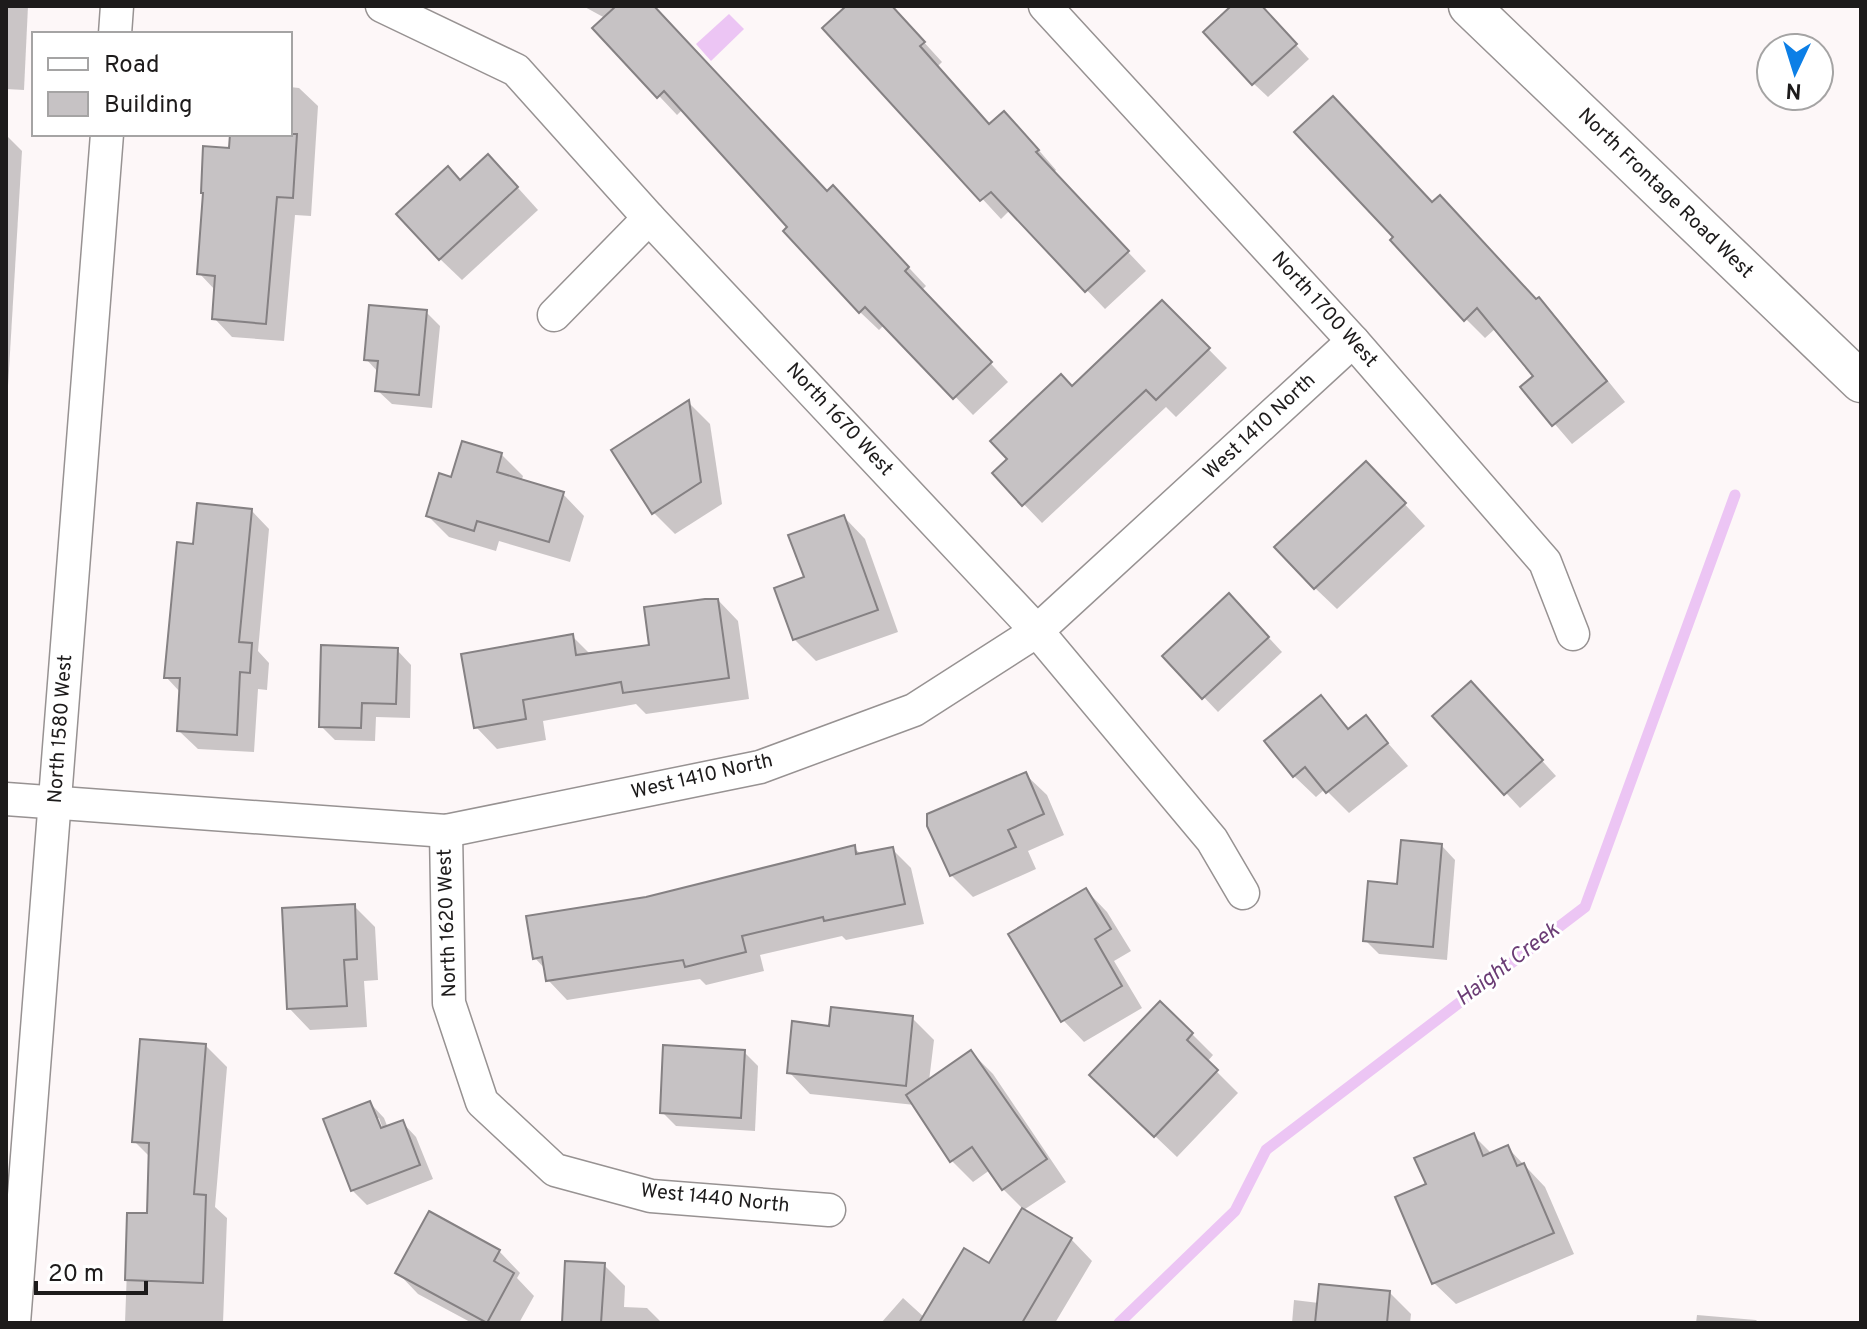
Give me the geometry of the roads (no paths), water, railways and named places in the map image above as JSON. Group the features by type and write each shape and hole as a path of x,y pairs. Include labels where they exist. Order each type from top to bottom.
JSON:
{"street":[{"path":"115,32 117,6"},
{"name":"North 1670 West","path":"383,6 516,70 649,218 1037,631 1212,840 1243,893"},
{"name":"North 1700 West","path":"1045,6 1353,341 1545,562 1573,634"},
{"name":"North Frontage Road West","path":"1469,6 1861,382"},
{"name":"North 1580 West","path":"14,1323 107,136"},
{"path":"554,315 649,218"},
{"name":"West 1410 North","path":"6,799 446,831 760,767 914,710 1037,631 1353,341"},
{"name":"North 1620 West","path":"446,831 449,1003 482,1102 555,1170"},
{"name":"West 1440 North","path":"555,1170 651,1196 829,1210"}],"waterway":[{"name":"Haight Creek","path":"1119,1323 1235,1211 1266,1150 1585,907 1735,495"}]}
